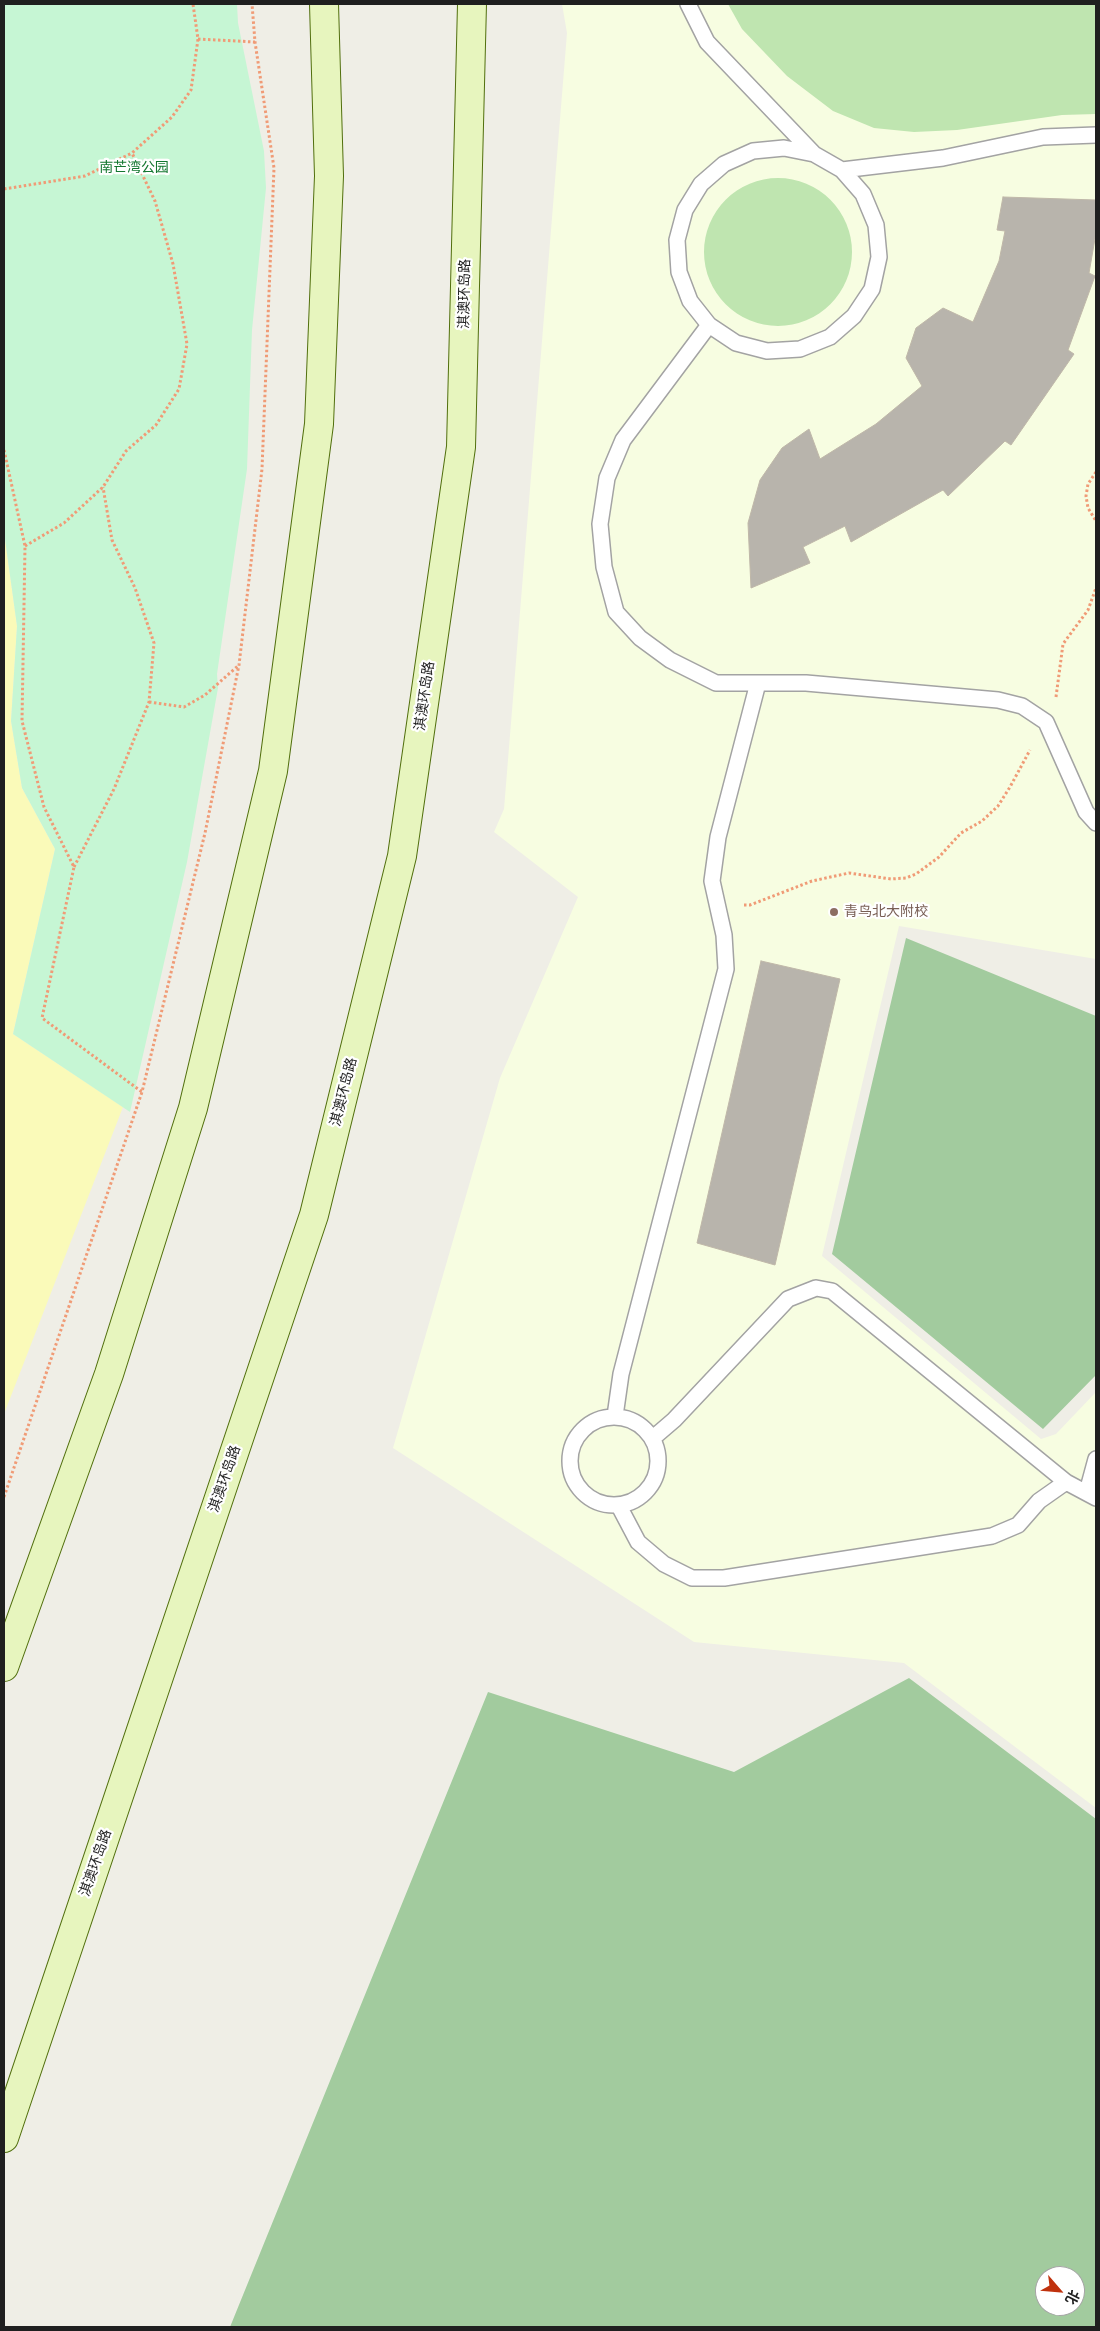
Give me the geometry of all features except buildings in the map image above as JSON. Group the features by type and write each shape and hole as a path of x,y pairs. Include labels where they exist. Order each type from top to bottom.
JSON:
{"main road":[{"path":"4,1668 109,1374 193,1108 274,771 320,424 329,176 324,4"},
{"name":"淇澳环岛路","path":"4,2138 314,1215 402,856 461,447 472,4"}],"lane":[{"path":"688,4 707,42 814,154 842,170 864,194 876,225 880,257 872,289 854,316 830,337 800,349 767,351 736,343 709,325 690,301 679,272 677,240 685,210 701,184 724,164 753,151 784,148 814,154"},
{"path":"842,170 944,158 1043,137 1096,135"},
{"path":"709,325 623,440 607,478 600,524 604,568 616,612 640,638 670,660 716,683 806,683 998,700 1022,706 1046,722 1086,812 1096,823"},
{"path":"615,1416 621,1374 726,970 719,906 712,881 718,838 758,683"},
{"path":"653,1438 674,1420 788,1299 816,1288 832,1291 1066,1482 1092,1495 1096,1459"},
{"path":"615,1416 630,1420 643,1427 653,1438 658,1453 658,1467 654,1482 634,1502 620,1506 605,1505 591,1500 580,1491 569,1465 571,1450 577,1436 587,1426 601,1419 615,1416"},
{"path":"620,1506 638,1542 664,1564 692,1578 724,1578 992,1536 1018,1525 1039,1502 1066,1482"}],"path":[{"path":"4,188 85,176 132,153 172,117 191,90 198,40 193,4"},
{"path":"4,1497 142,1092 204,833 239,665 262,469 274,168 255,42 252,4"},
{"path":"198,40 255,42"},
{"path":"25,546 64,524 103,486 126,451 156,425 179,389 186,344 171,255 155,201 132,153"},
{"path":"4,450 25,546 22,721 44,807 74,867"},
{"path":"1096,472 1088,484 1086,496 1088,508 1096,521"},
{"path":"103,486 112,540 136,588 154,643 149,702 114,789 74,867 42,1018 142,1092"},
{"path":"719,906 750,906 812,881 849,873 891,879 906,878 916,874 939,857 962,834 982,821 998,806 1046,722 1057,694 1063,644 1088,610 1096,588"},
{"path":"149,702 184,707 205,695 239,665"}],"shaded area":[{"name":"青鸟北大附校","path":"562,4 1096,4 1096,959 899,926 822,1256 1041,1439 1056,1434 1096,1392 1096,1808 904,1663 694,1642 393,1448 500,1078 578,897 494,832 504,809 567,33"},
{"path":"728,4 1096,4 1096,114 1062,115 957,130 914,132 874,128 833,111 787,76 742,29"},
{"path":"778,178 806,183 831,199 847,224 852,252 847,280 831,305 806,321 778,326 750,321 725,305 709,280 704,252 709,224 725,199 750,183"},
{"path":"906,938 1096,1016 1096,1375 1043,1429 832,1254"},
{"path":"909,1678 1096,1819 1096,2327 230,2327 488,1692 734,1772"}],"sand":[{"path":"4,532 17,626 11,721 22,788 55,849 13,1034 123,1107 4,1414"}],"green space":[{"name":"南芒湾公园","path":"4,4 237,4 238,23 264,151 266,188 252,330 247,469 217,674 218,688 187,862 130,1112 13,1034 55,849 22,788 11,721 17,626 4,532"}],"place":[{"name":"青鸟北大附校","path":"834,912"}]}
